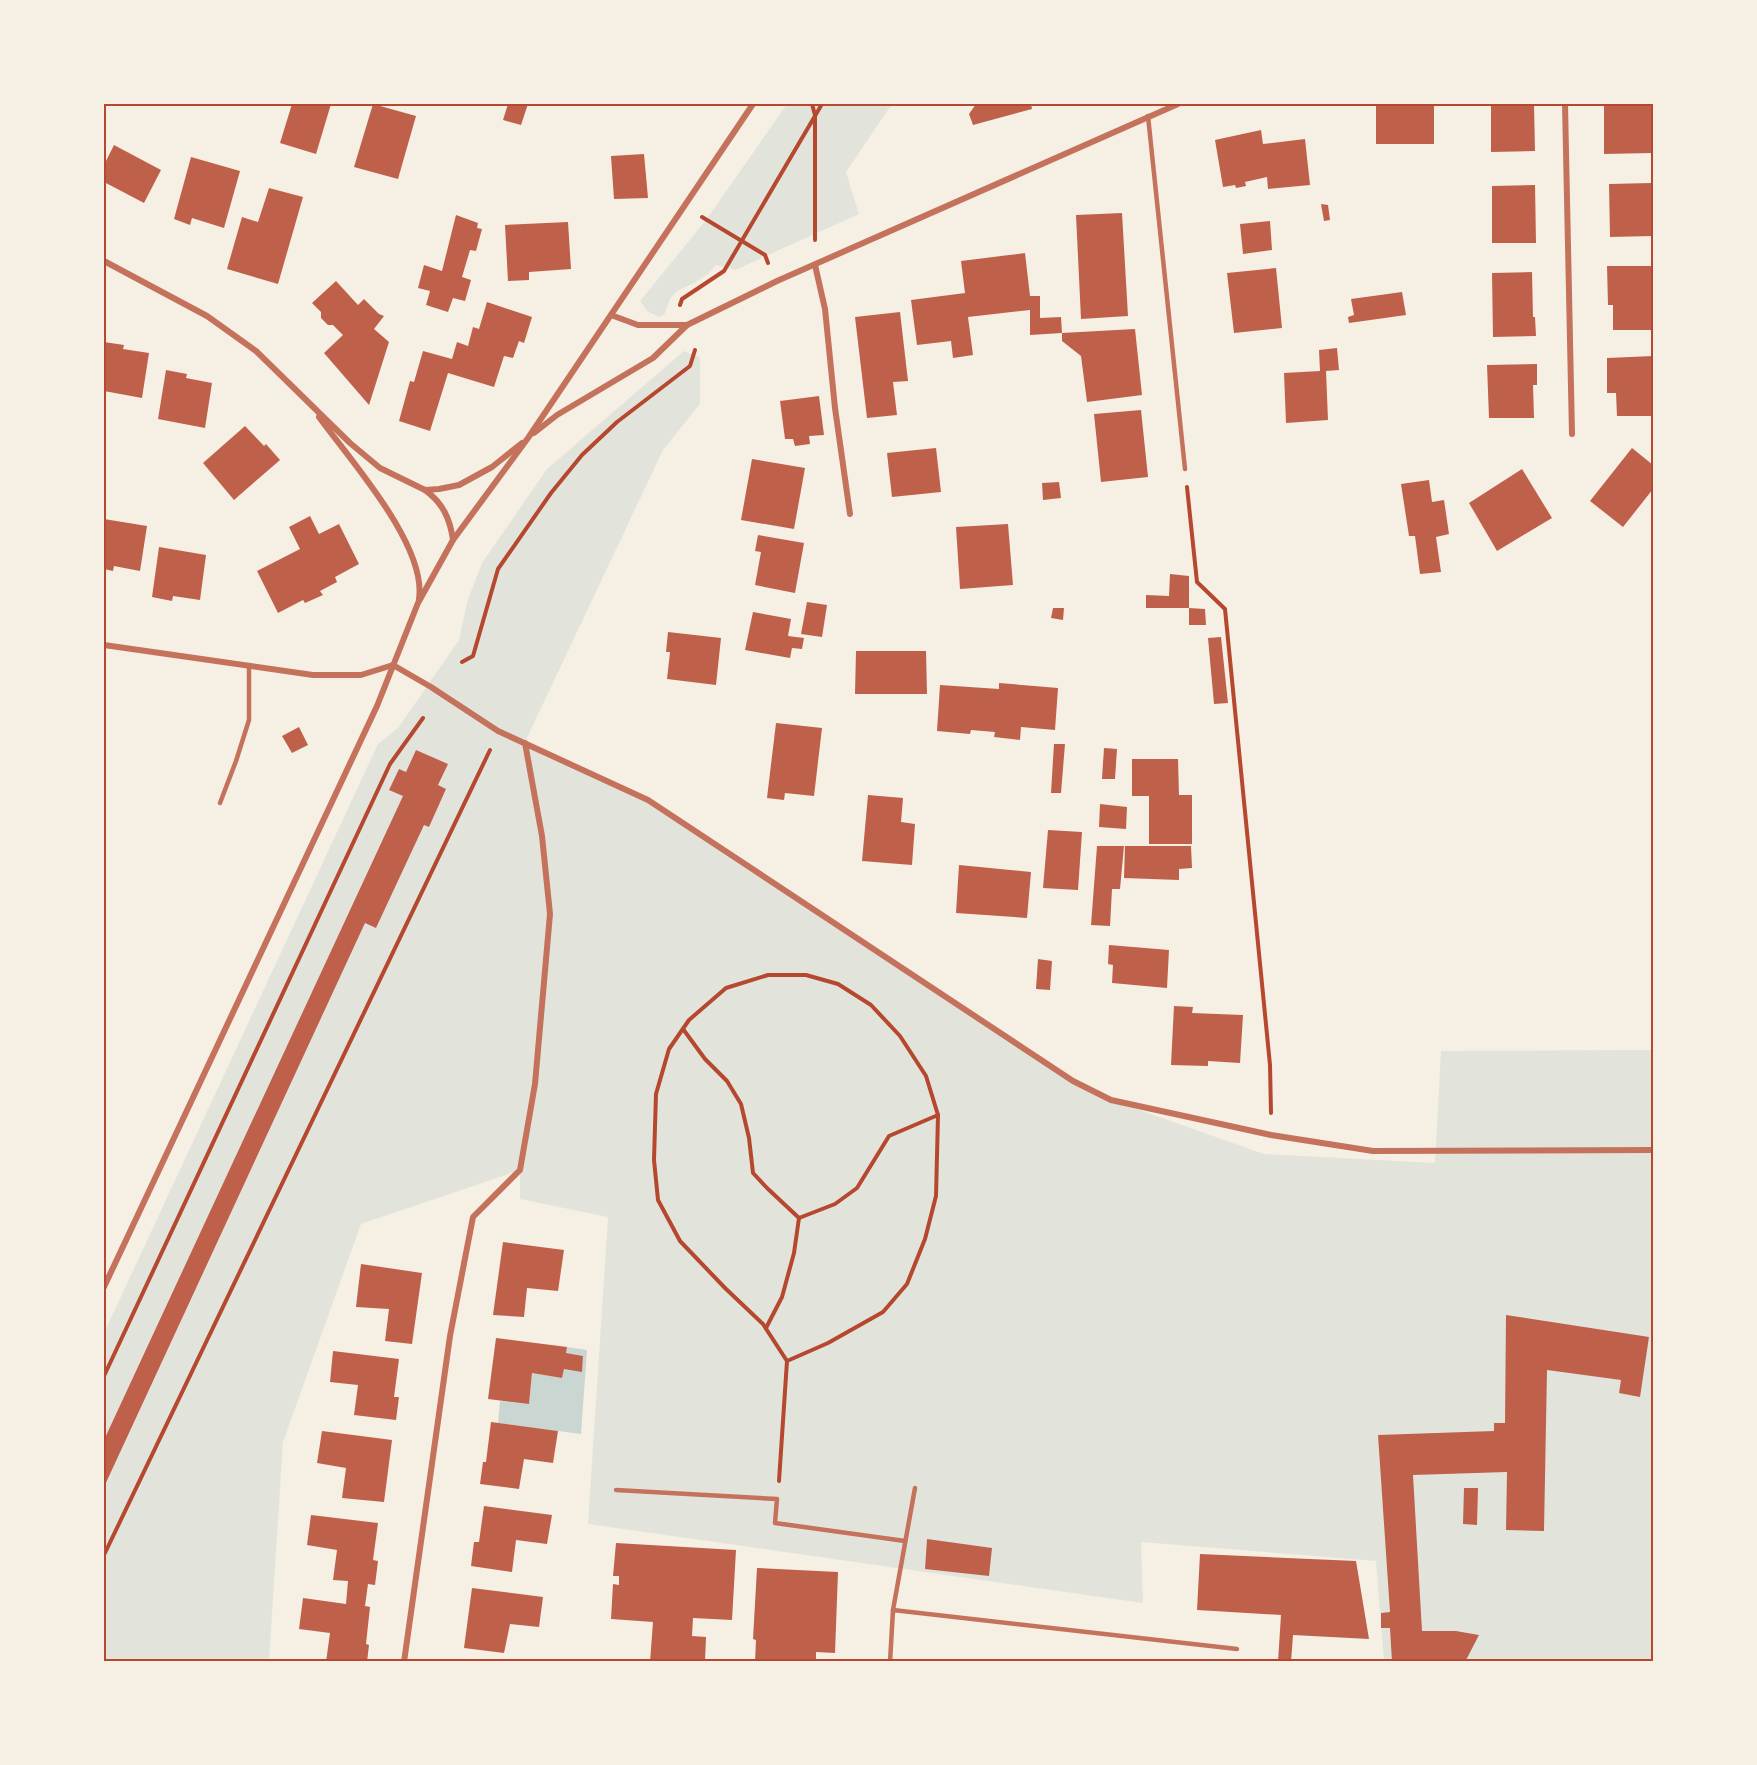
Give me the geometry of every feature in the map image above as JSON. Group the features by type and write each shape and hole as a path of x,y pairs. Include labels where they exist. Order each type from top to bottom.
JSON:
{"street":[{"path":"104,1287 377,706 418,603 453,540 528,438 753,104"},
{"path":"425,490 459,485 492,467 557,415 653,358 687,325 777,281 1178,104"},
{"path":"1565,104 1572,434"},
{"path":"104,261 207,316 256,351 350,443 380,468 425,490 445,510 453,540"},
{"path":"815,265 825,309 835,408 850,514"},
{"path":"611,315 638,326 687,325"},
{"path":"308,402 397,522 413,555 420,586 418,603"},
{"path":"104,645 313,675 361,675 393,664"},
{"path":"393,664 498,731 648,800 1073,1081 1111,1100 1271,1134 1373,1151 1653,1150"},
{"path":"404,1662 450,1336 472,1217 520,1170 535,1084 550,914 542,836 525,743"}],"lane":[{"path":"1148,116 1185,469"},
{"path":"220,803 249,720 249,666"},
{"path":"890,1662 893,1610 915,1488"},
{"path":"616,1490 777,1499 775,1523 905,1541"},
{"path":"893,1610 1237,1649"}],"path":[{"path":"812,104 815,115 815,265"},
{"path":"679,308 682,299 724,271 822,104"},
{"path":"686,202 706,220 765,255 777,281"},
{"path":"462,662 473,656 498,569 550,493 582,455 617,422 690,366 695,350"},
{"path":"1185,469 1197,582 1226,609 1269,1065 1271,1134"},
{"path":"104,1376 390,764 423,718"},
{"path":"104,1555 498,731"},
{"path":"777,1499 787,1361 766,1328 680,1241 658,1200 654,1160 656,1094 669,1049 689,1020 726,988 768,975 806,975 838,984 871,1005 900,1036 926,1076 938,1115 936,1196 926,1239 907,1284 883,1312 828,1344 787,1361"},
{"path":"683,1029 705,1059 727,1081 741,1104 749,1138 753,1173 799,1218"},
{"path":"799,1218 835,1204 857,1188 889,1137 938,1115"},
{"path":"766,1328 782,1297 794,1253 799,1218"}],"shaded area":[{"path":"787,104 892,104 846,172 859,214 735,270 716,265 696,282 677,291 670,299 664,315 659,317 647,311 640,301 706,220"},
{"path":"684,351 700,357 700,404 663,450 525,742 648,800 1073,1081 1111,1100 1264,1154 1435,1163 1441,1051 1653,1050 1653,1661 1384,1661 1376,1561 1141,1542 1143,1603 588,1524 608,1217 520,1199 520,1170 361,1224 283,1442 269,1661 104,1662 104,1333 378,744 398,728 459,640 468,599 482,563 547,469"},
{"path":"567,1347 587,1350 581,1434 498,1423 500,1401 529,1404 532,1373 562,1378 564,1369 582,1371 583,1356 566,1353"}],"building":[{"path":"292,104 331,104 316,154 280,143"},
{"path":"373,104 416,116 398,179 354,167"},
{"path":"508,104 528,104 521,125 503,120"},
{"path":"976,104 1031,104 1032,109 973,125 969,114"},
{"path":"1376,104 1434,104 1434,144 1376,144"},
{"path":"1491,104 1534,104 1535,151 1491,152"},
{"path":"1604,104 1651,104 1652,153 1604,154"},
{"path":"1261,130 1263,144 1305,139 1310,185 1268,189 1267,177 1245,182 1246,186 1223,187 1215,140"},
{"path":"114,145 161,170 144,203 104,182 104,165"},
{"path":"644,154 648,198 614,199 611,156"},
{"path":"191,157 240,171 224,228 192,218 190,225 174,219"},
{"path":"1652,183 1653,236 1610,237 1609,184"},
{"path":"1535,185 1536,243 1492,243 1492,186"},
{"path":"269,188 303,197 278,284 227,269 242,217 258,222"},
{"path":"1321,204 1328,205 1330,220 1324,221"},
{"path":"1122,213 1128,316 1081,319 1076,215"},
{"path":"456,215 478,223 477,228 482,229 476,251 470,250 462,277 471,280 465,301 453,298 448,312 426,305 430,291 418,288 424,265 442,271"},
{"path":"1270,221 1272,250 1243,254 1240,224"},
{"path":"568,222 571,269 529,272 529,280 508,281 505,225"},
{"path":"1025,253 1030,296 1040,296 1040,318 1061,317 1062,333 1030,335 1030,310 968,317 973,355 953,358 951,341 917,345 911,300 965,293 961,261"},
{"path":"1607,266 1653,266 1653,330 1613,330 1613,305 1608,305"},
{"path":"1276,268 1282,328 1234,333 1227,273"},
{"path":"1532,272 1533,317 1535,317 1536,336 1493,337 1492,273"},
{"path":"336,281 358,305 364,299 384,316 374,329 389,342 369,405 324,353 343,335 321,318 321,312 312,303"},
{"path":"1402,292 1406,315 1349,323 1348,317 1354,315 1351,299"},
{"path":"487,302 532,317 524,343 519,341 513,358 504,356 494,387 448,373 430,431 399,421 410,381 414,382 423,351 452,359 457,342 468,346 473,327 479,329"},
{"path":"900,312 908,381 893,382 897,415 867,418 855,317"},
{"path":"1135,329 1142,395 1087,402 1081,356 1062,341 1062,333"},
{"path":"104,342 124,345 123,349 149,353 142,398 104,391"},
{"path":"1337,348 1339,370 1326,371 1328,420 1286,423 1284,373 1320,371 1319,350"},
{"path":"1653,356 1653,416 1617,416 1616,393 1607,393 1607,358"},
{"path":"1537,364 1537,385 1533,385 1534,418 1489,418 1487,365"},
{"path":"166,370 187,374 186,378 212,383 205,428 158,419"},
{"path":"819,396 824,435 809,436 810,444 795,446 793,439 785,439 780,401"},
{"path":"1141,410 1148,477 1101,482 1094,414"},
{"path":"245,426 280,460 234,500 203,463"},
{"path":"936,448 941,492 892,497 887,453"},
{"path":"1632,448 1653,465 1653,489 1623,527 1590,501"},
{"path":"752,459 805,468 794,529 741,520"},
{"path":"1522,469 1552,518 1497,551 1469,503"},
{"path":"1429,480 1432,502 1444,500 1449,534 1436,537 1441,572 1420,574 1415,536 1409,536 1401,484"},
{"path":"1059,482 1061,498 1043,500 1042,483"},
{"path":"310,516 319,534 339,524 359,564 335,577 337,582 320,591 323,595 305,603 303,600 278,613 257,571 300,549 289,527"},
{"path":"104,519 147,526 140,571 114,566 113,571 104,569"},
{"path":"1008,524 1013,585 960,589 956,527"},
{"path":"758,535 804,543 795,593 755,585 761,552 755,551"},
{"path":"159,547 206,555 200,600 173,596 172,601 152,597"},
{"path":"1170,574 1189,576 1189,608 1146,608 1146,595 1169,596"},
{"path":"807,602 827,605 822,637 801,634"},
{"path":"1053,608 1064,608 1063,620 1051,618"},
{"path":"1189,608 1205,609 1206,625 1189,625"},
{"path":"753,612 791,619 788,636 804,638 802,649 792,648 790,658 745,650"},
{"path":"668,632 721,638 716,685 667,679 670,652 666,652"},
{"path":"1221,637 1228,703 1214,704 1208,638"},
{"path":"856,651 926,651 927,694 855,694"},
{"path":"999,683 1058,688 1055,730 1021,727 1020,740 994,737 995,732 971,730 970,734 937,731 940,685 999,689"},
{"path":"776,723 822,728 814,796 785,793 784,800 767,798"},
{"path":"299,727 308,745 292,753 282,736"},
{"path":"1054,744 1065,744 1061,793 1051,793"},
{"path":"1104,748 1117,749 1115,779 1102,779"},
{"path":"416,750 448,764 438,785 446,789 429,827 424,825 376,928 365,923 104,1487 104,1440 403,796 389,790 399,769 406,772"},
{"path":"1132,759 1178,759 1179,795 1192,795 1192,844 1149,844 1149,796 1132,796"},
{"path":"868,795 903,798 901,822 915,824 912,865 862,861"},
{"path":"1100,804 1127,807 1126,829 1099,827"},
{"path":"1048,830 1082,832 1078,890 1043,888"},
{"path":"1097,846 1124,846 1120,889 1112,889 1110,926 1091,925"},
{"path":"1125,846 1191,846 1192,868 1179,869 1179,880 1124,878"},
{"path":"959,865 1031,872 1027,918 956,913"},
{"path":"1109,945 1169,950 1167,988 1112,983 1113,965 1108,964"},
{"path":"1038,959 1052,961 1050,990 1036,989"},
{"path":"1174,1006 1193,1007 1192,1013 1243,1015 1240,1063 1208,1061 1208,1066 1171,1065"},
{"path":"503,1242 564,1250 558,1291 527,1288 524,1317 493,1315"},
{"path":"361,1264 422,1273 412,1344 385,1341 389,1309 356,1307"},
{"path":"1506,1315 1649,1337 1640,1397 1619,1393 1621,1380 1547,1370 1544,1531 1506,1530 1507,1472 1413,1475 1422,1631 1456,1631 1479,1635 1465,1662 1392,1662 1390,1628 1381,1628 1381,1613 1390,1612 1378,1435 1494,1431 1494,1423 1505,1423"},
{"path":"496,1338 567,1347 566,1353 583,1356 582,1372 564,1369 562,1378 532,1373 529,1404 488,1399"},
{"path":"333,1351 399,1359 394,1397 399,1397 396,1420 354,1415 358,1385 330,1382"},
{"path":"491,1422 558,1431 553,1463 524,1459 519,1489 480,1484 483,1462 486,1462"},
{"path":"322,1431 392,1440 384,1502 342,1498 346,1468 317,1463"},
{"path":"1464,1488 1478,1488 1477,1525 1463,1524"},
{"path":"484,1506 552,1515 547,1544 516,1540 512,1572 471,1566 474,1542 479,1542"},
{"path":"311,1515 378,1523 373,1560 378,1561 375,1585 368,1584 365,1606 370,1607 366,1644 369,1645 367,1662 326,1662 330,1633 299,1629 303,1598 346,1604 348,1581 333,1580 337,1550 307,1545"},
{"path":"927,1539 992,1548 989,1576 925,1569"},
{"path":"616,1543 736,1550 732,1620 693,1618 692,1636 706,1637 705,1662 650,1662 653,1622 611,1619 613,1584 619,1585 619,1576 613,1576"},
{"path":"1200,1554 1356,1561 1369,1639 1293,1635 1291,1662 1278,1662 1281,1615 1197,1610"},
{"path":"757,1568 838,1572 835,1653 816,1652 816,1662 755,1662 756,1640 753,1639"},
{"path":"472,1588 543,1597 539,1627 510,1624 504,1653 464,1648"}]}
